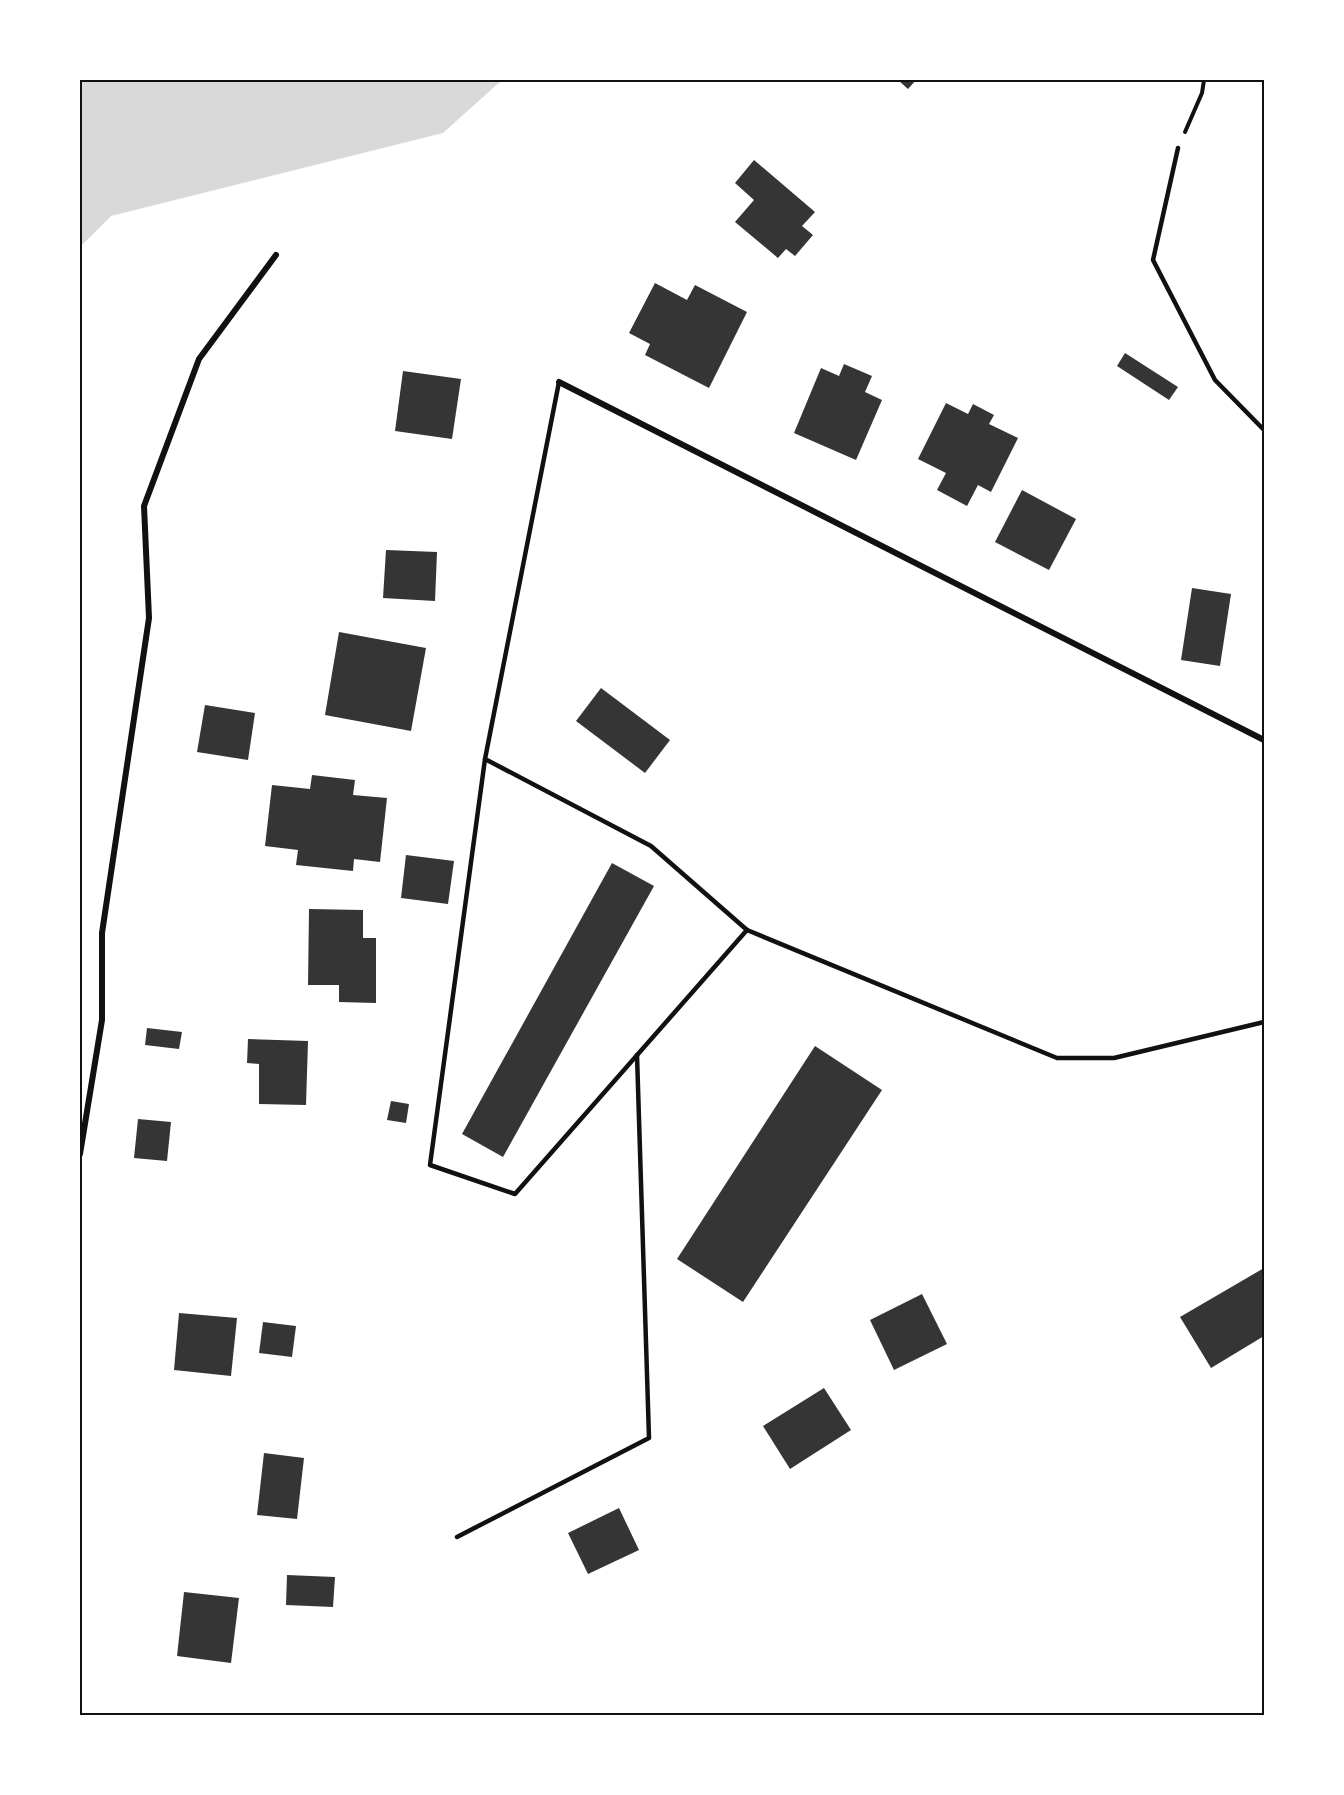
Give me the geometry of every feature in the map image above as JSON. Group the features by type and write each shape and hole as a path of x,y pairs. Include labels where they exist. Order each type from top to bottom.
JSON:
{"street":[{"path":"80,1154 102,1020 102,933 149,618 144,506 199,359 276,255"},
{"path":"559,382 1264,740"}],"lane":[{"path":"1178,148 1153,260 1215,380 1264,430"},
{"path":"559,382 485,759 430,1165 515,1194 747,930"},
{"path":"485,759 651,846 747,930 1057,1058 1114,1058 1264,1022"},
{"path":"457,1537 650,1438 637,1055"}],"path":[{"path":"1178,148 1202,93 1204,80"}],"shaded area":[{"path":"80,80 502,80 443,133 111,216 80,247"}],"building":[{"path":"898,80 916,80 908,89"},
{"path":"754,160 815,212 802,226 813,235 795,256 786,249 778,258 735,222 754,200 735,183"},
{"path":"655,283 687,300 695,285 747,312 709,388 645,355 650,344 629,333"},
{"path":"1125,353 1178,387 1169,400 1117,366"},
{"path":"844,364 872,376 865,392 882,400 856,460 794,433 821,368 839,376"},
{"path":"403,371 461,379 452,439 395,431"},
{"path":"946,403 968,414 973,404 994,415 989,424 1018,438 991,492 978,485 967,506 937,490 946,473 918,459"},
{"path":"1022,490 1076,519 1049,570 995,542"},
{"path":"386,550 437,552 435,601 383,598"},
{"path":"1192,588 1231,594 1220,666 1181,660"},
{"path":"339,632 426,648 411,731 325,715"},
{"path":"601,688 670,740 645,773 576,721"},
{"path":"205,705 255,713 248,760 197,752"},
{"path":"312,775 355,780 353,795 387,798 380,862 354,859 353,871 296,865 298,850 265,846 272,785 310,789"},
{"path":"406,855 454,861 448,904 401,898"},
{"path":"612,863 654,886 503,1157 462,1134"},
{"path":"309,909 363,910 363,938 376,938 376,1003 339,1002 339,985 308,985"},
{"path":"147,1028 182,1032 179,1049 145,1045"},
{"path":"248,1039 308,1041 306,1105 259,1104 259,1064 247,1063"},
{"path":"815,1046 882,1090 743,1302 677,1259"},
{"path":"391,1101 409,1104 406,1123 387,1120"},
{"path":"138,1119 171,1122 167,1161 134,1158"},
{"path":"1264,1268 1264,1336 1211,1368 1180,1317"},
{"path":"922,1294 947,1344 894,1370 870,1320"},
{"path":"179,1313 237,1318 231,1376 174,1370"},
{"path":"263,1322 296,1326 292,1357 259,1353"},
{"path":"824,1388 851,1430 790,1469 763,1426"},
{"path":"264,1453 304,1458 297,1519 257,1515"},
{"path":"619,1508 639,1550 588,1574 568,1533"},
{"path":"287,1575 335,1577 333,1607 286,1605"},
{"path":"184,1592 239,1598 231,1663 177,1656"}]}
